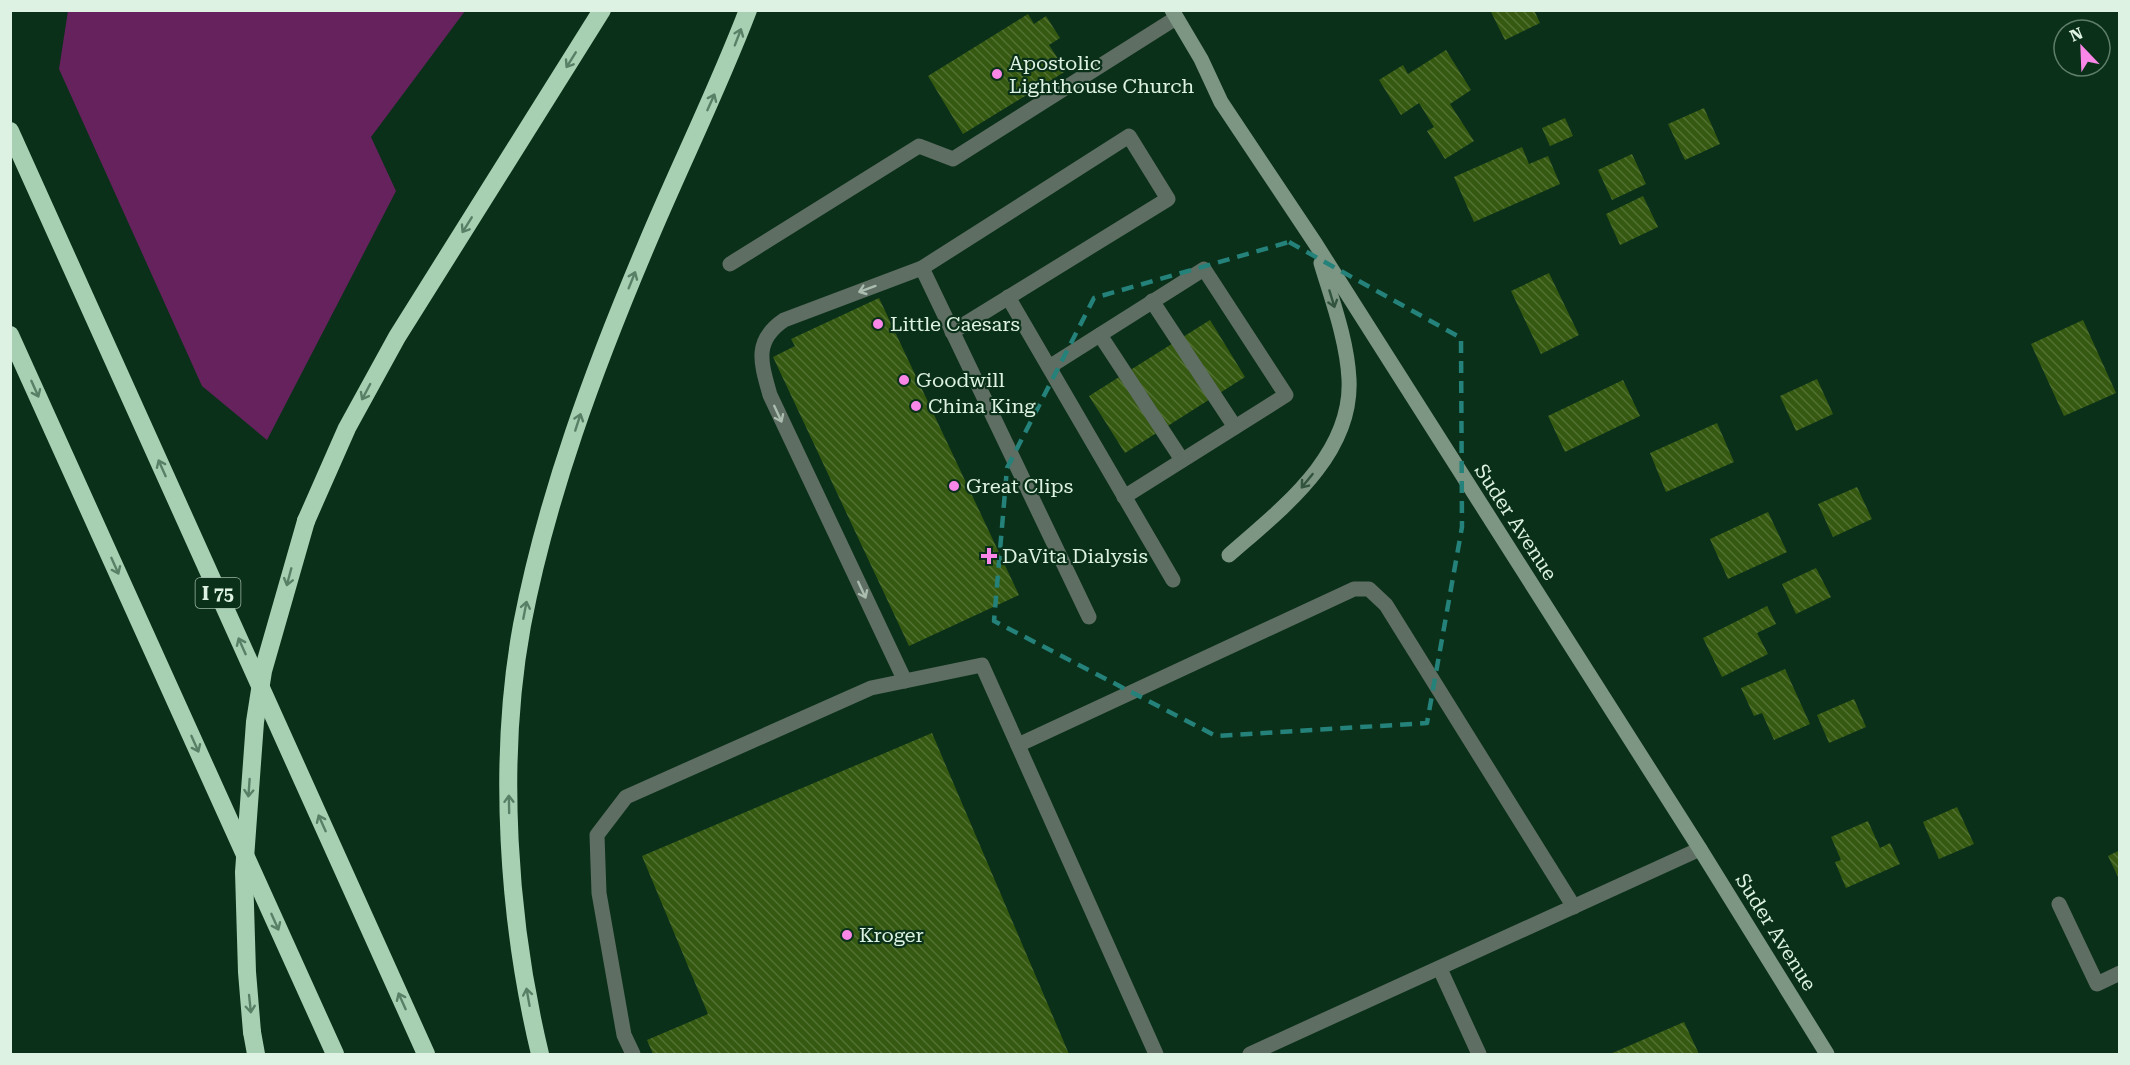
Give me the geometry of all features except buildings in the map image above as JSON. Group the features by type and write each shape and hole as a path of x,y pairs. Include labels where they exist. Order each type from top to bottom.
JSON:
{"highway":[{"path":"256,1054 252,1032 243,911 250,772 263,671 306,521 346,429 397,337 602,10"},
{"path":"540,1054 519,940 509,839 510,732 522,629 546,523 598,366 646,246 728,64 748,10"},
{"name":"I 75","path":"10,131 426,1054"},
{"path":"10,335 335,1054"}],"street":[{"name":"Suder Avenue","path":"1174,14 1201,59 1221,102 1315,243 1700,849 1827,1054"},
{"path":"1229,555 1294,497 1318,468 1335,441 1346,414 1349,380 1345,348 1315,243"}],"lane":[{"path":"730,264 919,146 954,159 1174,14"},
{"path":"905,681 770,395 761,364 762,346 771,329 784,320 922,268 1129,136 1168,199 952,332"},
{"path":"922,268 1089,617"},
{"path":"1048,367 1204,269 1286,395 1124,497"},
{"path":"1008,297 1173,580"},
{"path":"1152,301 1235,427"},
{"path":"1100,335 1182,460"},
{"path":"1018,745 1354,589 1369,590 1386,605 1574,907"},
{"path":"633,1054 624,1035 599,893 597,835 626,797 871,688 982,665 1156,1054"},
{"path":"1250,1054 1700,849"},
{"path":"2059,904 2097,984 2120,973"},
{"path":"1440,969 1479,1054"}],"highlighted area":[{"path":"1289,242 1461,338 1462,527 1427,723 1216,736 994,621 1007,468 1094,298"}],"shaded area":[{"path":"68,11 465,11 371,137 396,191 267,440 202,386 59,69"}],"place":[{"name":"Apostolic Lighthouse Church","path":"997,74"},
{"name":"Little Caesars","path":"878,324"},
{"name":"Goodwill","path":"904,380"},
{"name":"China King","path":"916,406"},
{"name":"Great Clips","path":"954,486"},
{"name":"DaVita Dialysis","path":"989,556"},
{"name":"Kroger","path":"847,935"}]}
